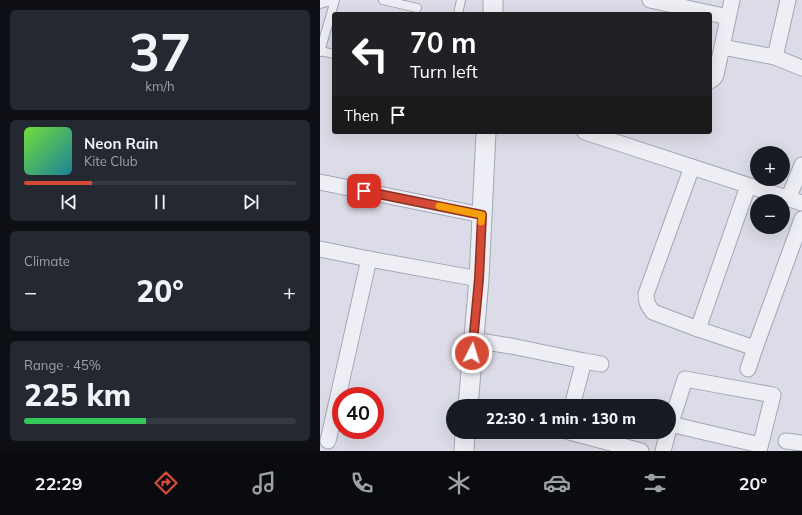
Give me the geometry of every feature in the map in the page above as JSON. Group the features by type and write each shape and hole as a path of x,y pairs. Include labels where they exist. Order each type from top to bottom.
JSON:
{"street":[{"path":"492,12 493,0"},
{"path":"712,79 716,75 732,0"},
{"path":"775,57 788,0"},
{"path":"659,4 701,12"},
{"path":"712,14 728,17"},
{"path":"722,47 775,57 802,68"},
{"path":"469,399 479,279 486,134"},
{"path":"591,134 795,201 802,165"},
{"path":"692,167 646,294 646,301 653,312 754,348"},
{"path":"320,182 482,215"},
{"path":"698,329 748,186"},
{"path":"748,369 754,348 802,219"},
{"path":"320,249 479,279"},
{"path":"328,441 369,259"},
{"path":"473,340 601,364"},
{"path":"574,399 584,361"},
{"path":"676,407 685,379 773,395 759,448 676,430"},
{"path":"464,451 465,439"},
{"path":"596,439 641,451"},
{"path":"663,451 666,439"},
{"path":"786,441 802,443"}],"lane":[{"path":"320,4 335,0"},
{"path":"332,54 320,51 335,0"},
{"path":"383,0 417,8"},
{"path":"458,12 460,0"}],"slow traffic":[{"path":"439,206 482,215 481,222"}],"route":[{"path":"364,191 482,215 479,279 472,353"}]}
